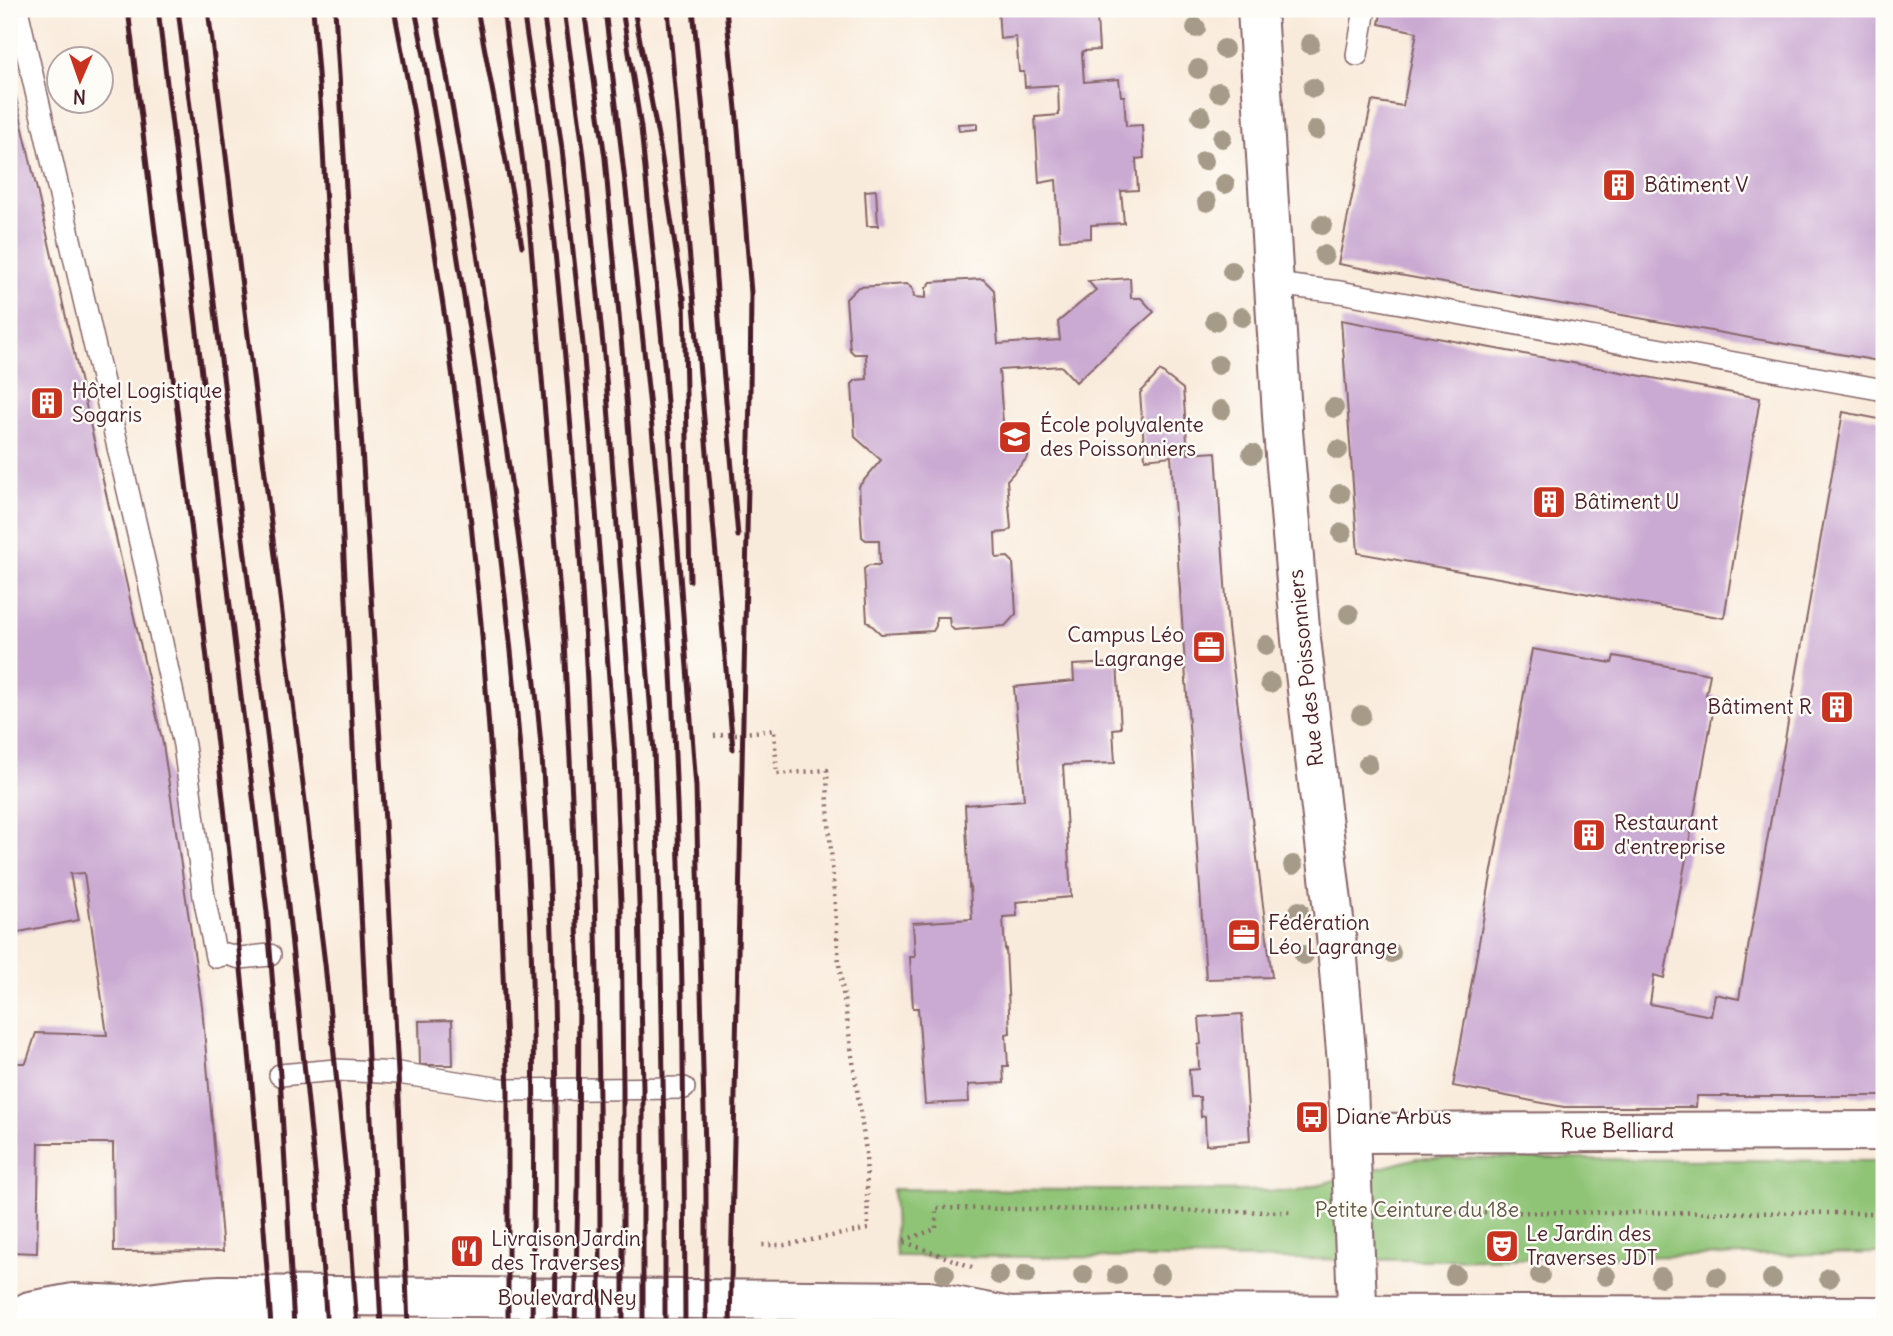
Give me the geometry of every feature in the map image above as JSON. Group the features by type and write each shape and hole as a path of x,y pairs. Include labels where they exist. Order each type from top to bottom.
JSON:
{"main road":[{"name":"Rue des Poissonniers","path":"1257,9 1283,431 1301,639 1336,936 1350,1133 1358,1320"},
{"name":"Rue Belliard","path":"1350,1133 1884,1130"},
{"name":"Boulevard Ney","path":"9,1322 30,1311 74,1303 124,1305 220,1296 929,1301 1010,1317"},
{"name":"Boulevard Ney","path":"124,1305 221,1326 343,1327"},
{"name":"Boulevard Ney","path":"957,1327 1010,1317 1118,1314 1358,1320 1884,1315"}],"lane":[{"path":"17,9 184,745 204,897 216,957 226,954 240,958 270,955"},
{"path":"1357,55 1365,9"},
{"path":"1274,284 1339,292 1884,390"},
{"path":"281,1075 336,1070 398,1073 508,1090 684,1088"}],"path":[{"path":"714,736 774,730 777,774 827,769 839,964 866,1152 868,1229 785,1245 761,1245"},
{"path":"972,1267 902,1241 936,1229 936,1208 1291,1212"},
{"path":"1421,1212 1884,1213"}],"green space":[{"name":"Petite Ceinture du 18e","path":"1417,1158 1884,1161 1884,1253 1421,1260 896,1256 893,1189 1295,1191"}],"building":[{"path":"998,9 1106,9 1107,17 1097,18 1099,50 1082,53 1084,82 1119,79 1121,96 1124,96 1126,126 1142,125 1144,158 1136,159 1138,190 1121,191 1124,223 1091,225 1091,238 1060,240 1056,180 1039,183 1035,117 1059,115 1058,85 1025,87 1024,72 1019,72 1016,37 1000,39"},
{"name":"Bâtiment V","path":"1382,9 1884,9 1884,362 1338,264 1372,101 1403,106 1417,32 1379,24"},
{"path":"9,67 163,744 202,1006 223,1251 114,1252 113,1143 39,1143 37,1253 9,1252 9,1063 26,1063 36,1033 107,1035 84,873 70,874 79,920 9,934"},
{"path":"977,123 977,129 959,131 958,124"},
{"path":"876,190 878,226 867,226 865,191"},
{"path":"1130,278 1131,298 1141,298 1154,312 1076,382 1061,366 999,370 1003,422 1028,443 1028,457 1007,480 1011,528 1007,532 995,533 996,558 1008,557 1013,562 1016,614 1005,626 954,630 950,626 949,617 936,617 933,631 881,634 867,621 864,569 869,565 880,565 879,540 866,540 862,537 859,486 881,460 855,437 852,384 856,380 867,379 866,354 854,354 850,350 846,299 858,287 908,284 914,297 926,298 926,288 931,282 983,279 994,290 998,344 1060,340 1058,322 1096,290 1088,281"},
{"name":"Bâtiment U","path":"1341,320 1760,398 1724,618 1358,553"},
{"path":"1160,371 1183,389 1188,454 1216,452 1228,628 1272,977 1206,979 1171,456 1145,459 1140,393"},
{"path":"1843,412 1884,420 1884,1096 1697,1096 1696,1107 1564,1107 1453,1086 1532,649 1612,663 1614,656 1710,674 1706,695 1716,696 1664,978 1654,975 1650,1004 1711,1016 1715,994 1739,999"},
{"path":"1117,663 1121,728 1113,729 1115,763 1063,765 1071,897 1016,902 1017,916 1003,917 1010,1033 1006,1034 1008,1066 1003,1066 1004,1083 968,1085 969,1102 925,1104 918,1008 913,1008 910,957 915,957 913,923 972,919 965,805 1024,800 1014,687 1074,681 1073,665"},
{"path":"1242,1014 1250,1141 1206,1145 1205,1116 1201,1117 1200,1097 1191,1097 1189,1070 1199,1069 1199,1017"},
{"path":"452,1020 453,1065 420,1065 419,1021"},
{"path":"1304,1107 1317,1110 1318,1128 1305,1126"}],"railway":[{"path":"128,9 227,832 259,1162 271,1327"},
{"path":"158,9 267,912 280,1075 294,1327"},
{"path":"178,9 288,906 316,1181 327,1327"},
{"path":"208,9 325,964 347,1183 357,1327"},
{"path":"313,9 336,392 381,1327"},
{"path":"335,9 385,822 408,1327"},
{"path":"394,9 413,109 446,325 468,494 481,623 497,835 508,1090 508,1327"},
{"path":"415,9 474,361 503,572 517,713 532,972 532,1327"},
{"path":"435,9 494,362 523,575 540,734 554,989 555,1327"},
{"path":"477,9 522,246"},
{"path":"503,9 526,187 564,641 579,978 575,1327"},
{"path":"523,9 543,141 560,306 582,597 595,889 600,1327"},
{"path":"543,9 562,149 583,344 615,755 621,903 623,1327"},
{"path":"564,9 584,156 605,365 634,754 643,1088 643,1327"},
{"path":"584,9 605,158 654,752 660,906 665,1327"},
{"path":"605,9 648,392 668,623 680,887 685,1327"},
{"path":"622,9 641,128 664,363 696,787 706,1192 706,1327"},
{"path":"634,9 661,152 684,305"},
{"path":"668,9 733,749"},
{"path":"693,9 738,536"},
{"path":"726,9 751,293 730,1327"},
{"path":"684,297 690,581"}],"place":[{"name":"Bâtiment V","path":"1619,185"},
{"name":"Hôtel Logistique Sogaris","path":"47,403"},
{"name":"École polyvalente des Poissonniers","path":"1015,437"},
{"name":"Bâtiment U","path":"1549,502"},
{"name":"Campus Léo Lagrange","path":"1209,647"},
{"name":"Bâtiment R","path":"1837,707"},
{"name":"Restaurant d'entreprise","path":"1589,835"},
{"name":"Fédération Léo Lagrange","path":"1244,935"},
{"name":"Diane Arbus","path":"1312,1117"},
{"name":"Le Jardin des Traverses JDT","path":"1502,1246"},
{"name":"Livraison Jardin des Traverses","path":"467,1251"}]}
